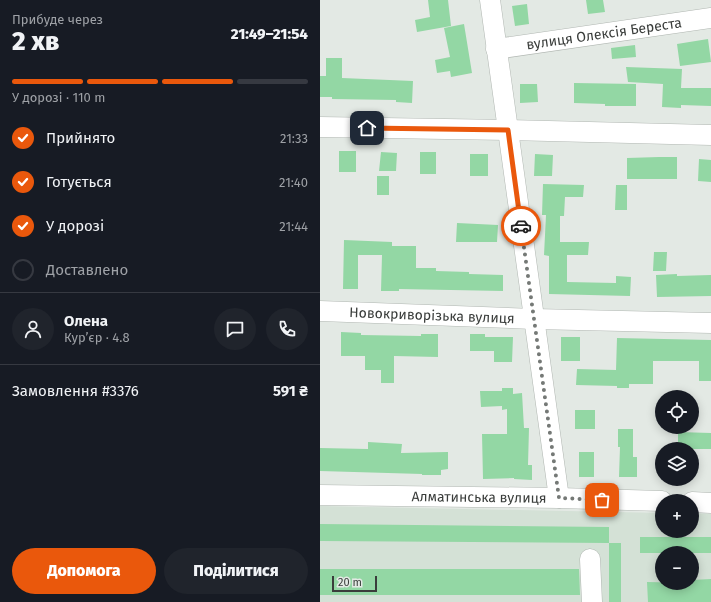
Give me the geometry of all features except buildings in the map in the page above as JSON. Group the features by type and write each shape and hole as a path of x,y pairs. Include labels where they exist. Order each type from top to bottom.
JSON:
{"street":[{"path":"490,0 559,498"},
{"name":"вулиця Олексія Береста","path":"496,49 711,18"},
{"path":"320,127 711,135"},
{"name":"Новокриворізька вулиця","path":"320,311 534,319 711,323"},
{"name":"Алматинська вулиця","path":"320,495 559,498 655,502"},
{"path":"699,502 711,503"},
{"path":"590,558 592,602"}],"shaded area":[{"path":"320,506 655,513 655,538 699,538 699,513 711,514 711,602 320,602"}],"way so far":[{"path":"521,226 559,498 602,500"}],"route":[{"path":"367,128 508,130 521,226"}]}
